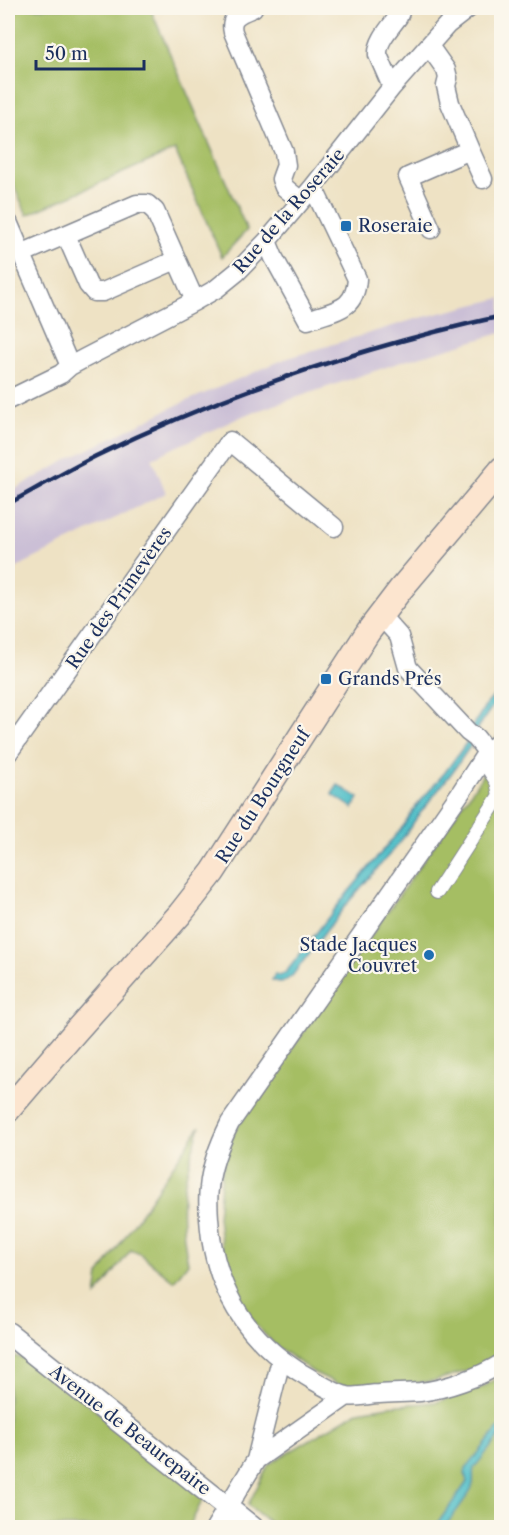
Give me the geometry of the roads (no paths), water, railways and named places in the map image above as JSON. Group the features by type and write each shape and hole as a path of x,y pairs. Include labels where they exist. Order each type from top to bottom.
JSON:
{"main road":[{"name":"Rue du Bourgneuf","path":"8,1110 180,914 213,872 368,632 501,469"}],"street":[{"path":"228,14 235,16 253,8"},
{"path":"392,87 378,50 380,43 398,17 400,8"},
{"name":"Rue de la Roseraie","path":"8,400 61,374 70,366 195,301 216,289 237,272 313,187 392,87 447,25 469,8"},
{"path":"228,14 233,32 284,152 286,165 281,179 284,187 301,201"},
{"path":"429,46 446,70 448,78 446,87 450,103 483,178"},
{"path":"431,229 408,177 470,150"},
{"path":"267,240 274,258 308,320 336,310 351,301 356,292 357,279 313,187"},
{"path":"21,254 137,204 147,204 155,211 195,301"},
{"path":"8,222 70,366"},
{"path":"66,235 90,290 94,292 103,292 176,260"},
{"name":"Rue des Primevères","path":"8,753 230,441 334,527"},
{"path":"381,616 399,636 408,668 483,745 501,794 437,892"},
{"path":"483,745 461,792 230,1123 218,1148 209,1187 209,1223 215,1259 236,1310 252,1332 281,1360 318,1383 347,1396 422,1392 457,1383 501,1363"},
{"name":"Avenue de Beaurepaire","path":"8,1334 253,1527"},
{"path":"215,1527 256,1460 281,1360"},
{"path":"256,1460 347,1396"}],"water":[{"path":"501,688 501,694 476,730 471,745 400,842 345,906 292,976 282,983 272,980 275,974 280,976 287,971 405,824 414,809 467,742 472,727 486,705"},
{"path":"338,785 359,798 353,808 332,794"},
{"path":"501,1425 501,1434 474,1468 473,1484 467,1496 444,1527 435,1527 467,1482 466,1468"}],"railway":[{"path":"8,504 96,456 244,392 346,357 449,328 502,316"}],"place":[{"name":"Roseraie","path":"346,226"},
{"name":"Grands Prés","path":"326,679"},
{"name":"Stade Jacques Couvret","path":"429,955"}]}
